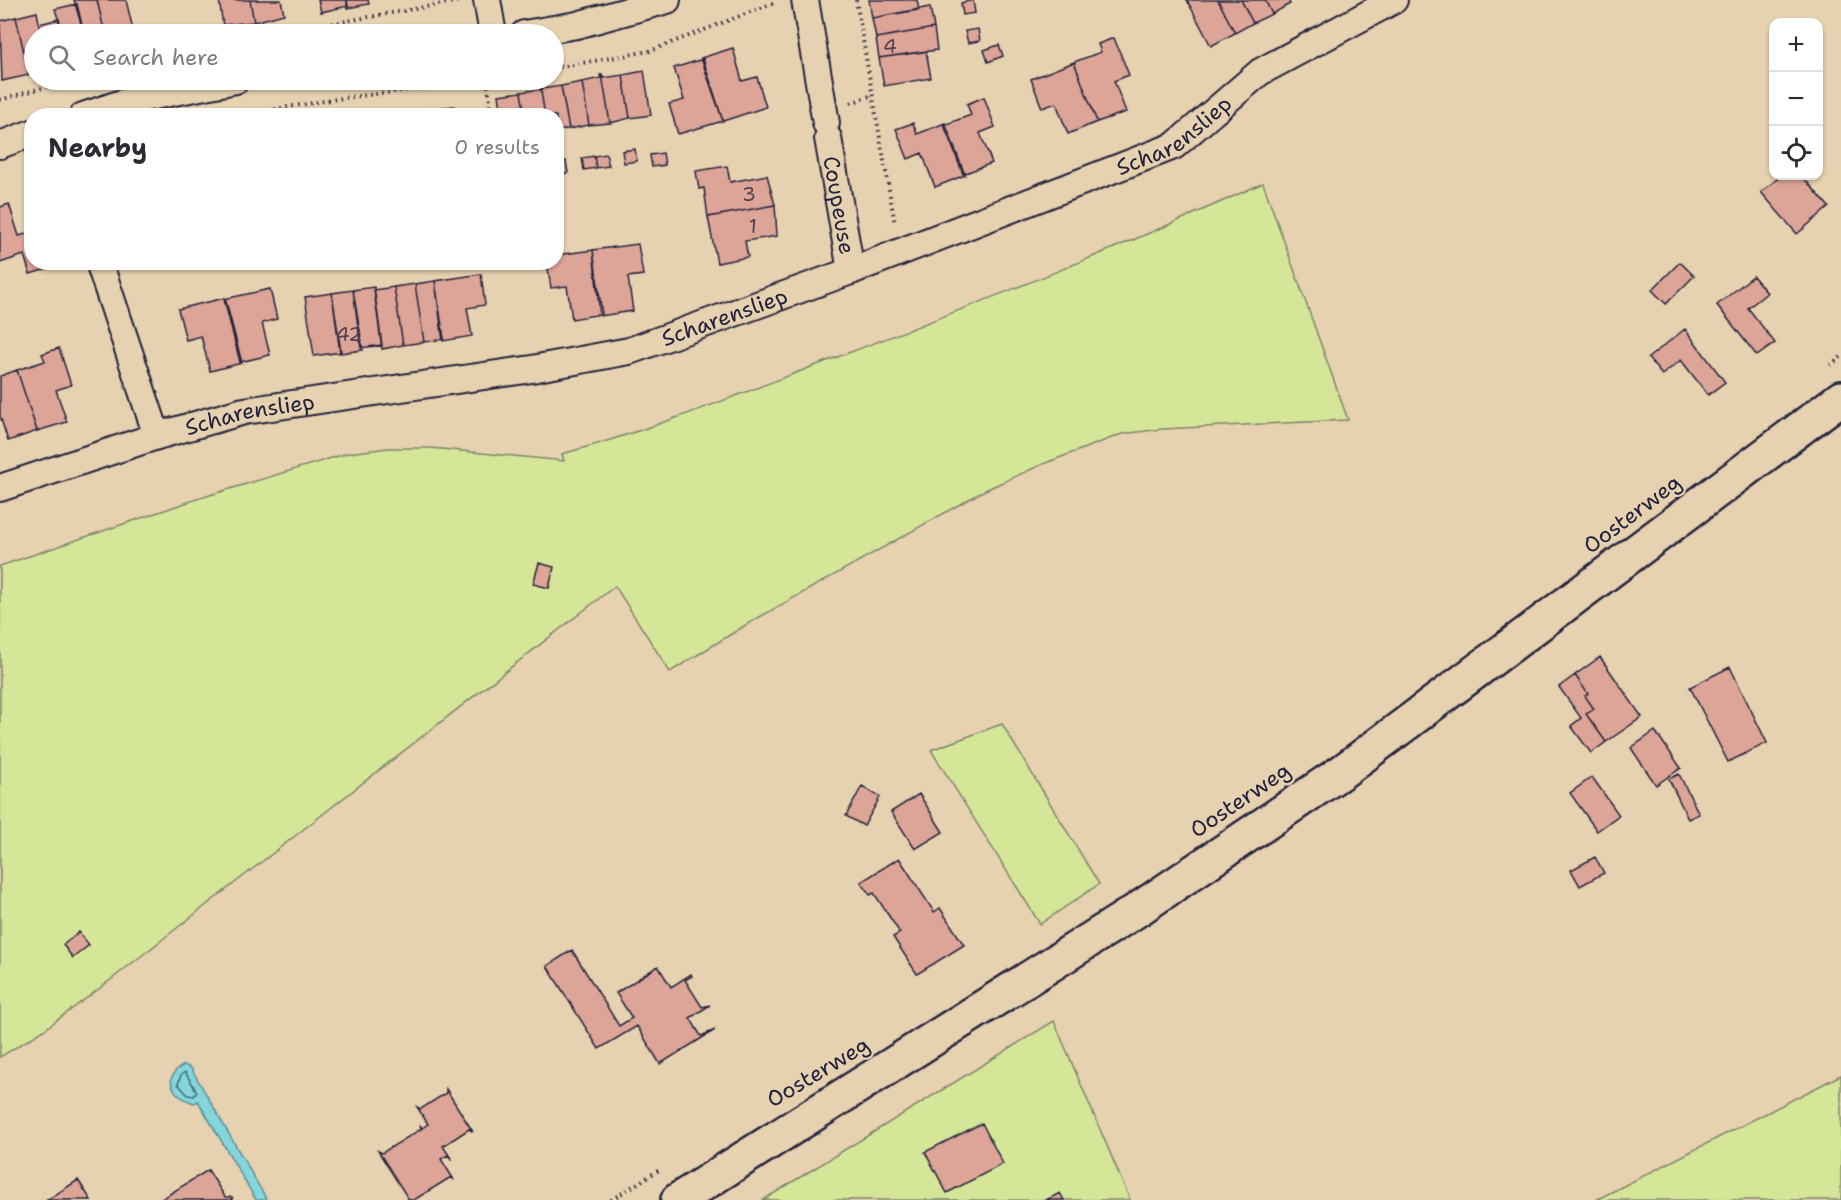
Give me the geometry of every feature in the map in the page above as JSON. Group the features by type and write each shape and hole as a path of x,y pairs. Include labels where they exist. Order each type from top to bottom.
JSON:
{"street":[{"path":"487,0 491,24"},
{"path":"564,27 667,0"},
{"name":"Coupeuse","path":"806,0 851,271"},
{"name":"Scharensliep","path":"0,489 157,436 244,411 532,369 629,351 851,271 1174,146 1260,72 1394,0"},
{"path":"107,108 128,101 185,90"},
{"path":"0,145 24,136"},
{"path":"102,270 157,436"},
{"name":"Oosterweg","path":"678,1200 1137,910 1343,771 1841,398"}],"path":[{"path":"329,24 462,0"},
{"path":"564,66 650,51 780,0"},
{"path":"856,0 900,252"},
{"path":"0,100 35,90"},
{"path":"282,108 407,90"},
{"path":"488,90 491,108"},
{"path":"1822,371 1841,357"},
{"path":"611,1200 662,1168"}],"green space":[{"path":"1263,183 1348,420 1162,429 1122,434 1043,464 985,490 749,623 670,672 615,586 104,985 41,1032 0,1057 0,566 197,499 348,453 389,448 431,448 564,461 562,454 700,409 943,316 1104,252"},
{"path":"1002,724 1099,884 1040,924 931,750"},
{"path":"1054,1021 1130,1200 763,1200"},
{"path":"1841,1075 1841,1200 1596,1200"}],"water":[{"path":"184,1065 191,1068 267,1200 256,1200 198,1101 194,1103 185,1100 173,1088 171,1079 176,1070"}],"building":[{"path":"74,0 97,0 103,24 81,24"},
{"path":"97,0 126,0 132,24 103,24"},
{"path":"219,0 250,0 254,22 223,24"},
{"path":"250,0 281,0 284,14 254,22"},
{"path":"318,0 347,0 348,6 321,12"},
{"path":"347,0 368,0 369,4 347,8"},
{"path":"869,0 917,0 919,10 872,18"},
{"path":"973,0 975,13 963,15 961,3"},
{"path":"1187,0 1218,0 1235,33 1211,46"},
{"path":"1218,0 1241,0 1253,23 1235,33"},
{"path":"1241,0 1265,0 1272,14 1253,23"},
{"path":"1265,0 1288,0 1290,4 1272,14"},
{"path":"77,4 82,24 60,24 55,9"},
{"path":"930,7 934,28 876,38 872,18"},
{"path":"37,12 39,24 24,24 24,53 16,17"},
{"path":"16,17 24,53 24,76 2,81 0,21"},
{"path":"59,19 60,24 39,24"},
{"path":"934,28 937,50 879,58 876,38"},
{"path":"978,29 980,41 968,43 965,31"},
{"path":"1114,38 1129,75 1114,81 1126,112 1097,122 1074,62 1101,52 1098,44"},
{"path":"999,45 1003,56 988,62 984,50"},
{"path":"733,48 742,81 757,77 766,107 723,121 701,58"},
{"path":"926,51 931,78 884,86 879,58"},
{"path":"703,59 723,121 678,134 669,104 684,100 674,68"},
{"path":"1074,62 1097,122 1068,134 1056,103 1042,108 1031,79"},
{"path":"644,71 651,115 630,118 623,75"},
{"path":"600,75 602,75 610,123 589,125 582,82 601,78"},
{"path":"602,75 603,78 623,75 630,118 610,123"},
{"path":"582,82 589,125 569,129 562,90 564,90 564,85"},
{"path":"541,90 562,90 569,129 564,130 564,108 544,108"},
{"path":"541,90 544,108 524,108 521,92"},
{"path":"521,92 524,108 501,108 499,95"},
{"path":"984,97 995,127 980,133 992,163 963,174 944,125 971,115 967,104"},
{"path":"913,123 917,134 945,123 965,175 935,187 922,153 908,159 896,129"},
{"path":"635,149 637,161 624,163 622,151"},
{"path":"663,153 665,165 652,167 650,155"},
{"path":"606,154 609,166 596,168 594,156"},
{"path":"594,156 596,168 584,170 582,158"},
{"path":"564,161 566,161 568,173 564,174"},
{"path":"727,166 730,182 767,175 775,205 708,217 704,188 699,189 696,171"},
{"path":"1776,180 1805,180 1829,207 1797,234 1761,192"},
{"path":"9,204 19,236 24,234 24,255 0,263 0,207"},
{"path":"775,205 777,236 745,241 748,257 717,263 708,217"},
{"path":"638,244 643,275 628,277 633,311 600,316 593,250"},
{"path":"593,250 602,314 572,319 567,286 551,288 548,270 564,270 564,254"},
{"path":"1680,262 1694,276 1666,304 1652,290"},
{"path":"29,270 44,270 30,274"},
{"path":"481,274 485,305 467,308 472,336 443,341 435,281"},
{"path":"1753,276 1767,293 1748,308 1775,343 1757,356 1717,305"},
{"path":"435,281 444,339 424,342 415,284"},
{"path":"415,284 424,342 403,345 394,287"},
{"path":"374,287 382,345 361,348 353,290"},
{"path":"394,287 403,345 382,349 374,290"},
{"path":"270,289 277,319 262,323 270,355 240,362 224,299"},
{"path":"353,290 363,350 340,353 332,293"},
{"path":"332,293 341,352 314,356 305,297"},
{"path":"225,298 242,363 210,371 201,336 186,340 178,309"},
{"path":"1685,329 1725,382 1708,395 1681,360 1662,375 1648,358"},
{"path":"59,348 71,385 56,390 67,422 37,431 17,370 45,361 42,354"},
{"path":"17,370 37,431 8,441 0,416 0,376"},
{"path":"539,563 554,567 549,588 533,584"},
{"path":"1600,657 1642,717 1606,742 1586,714 1594,709 1585,696 1588,694 1575,675"},
{"path":"1730,667 1767,743 1728,762 1690,687"},
{"path":"1575,675 1588,694 1585,696 1594,709 1586,714 1606,742 1591,753 1571,726 1581,718 1559,687"},
{"path":"1655,731 1681,768 1656,785 1631,748"},
{"path":"1679,774 1699,814 1688,819 1669,779"},
{"path":"1592,777 1619,815 1597,831 1570,793"},
{"path":"862,786 880,797 864,826 846,816"},
{"path":"919,794 943,832 915,849 891,812"},
{"path":"1595,857 1604,873 1580,886 1571,870"},
{"path":"899,858 934,912 940,908 964,945 917,974 893,937 900,933 874,893 870,895 861,882"},
{"path":"79,932 89,945 73,958 63,945"},
{"path":"572,950 619,1026 632,1018 616,993 658,966 671,987 691,974 692,976 685,980 702,1007 710,1005 690,1018 701,1036 715,1030 660,1064 637,1026 599,1049 547,966"},
{"path":"446,1089 473,1132 469,1129 443,1146 452,1160 448,1155 441,1159 454,1180 451,1177 414,1200 409,1200 378,1151 382,1153 421,1129 420,1125 422,1128 428,1124 417,1107 421,1109 446,1093"},
{"path":"982,1123 1003,1164 947,1193 925,1152"},
{"path":"208,1170 225,1197 232,1197 233,1200 160,1200"},
{"path":"78,1180 91,1200 47,1200 52,1197"},
{"path":"1060,1193 1064,1200 1046,1200"}]}
